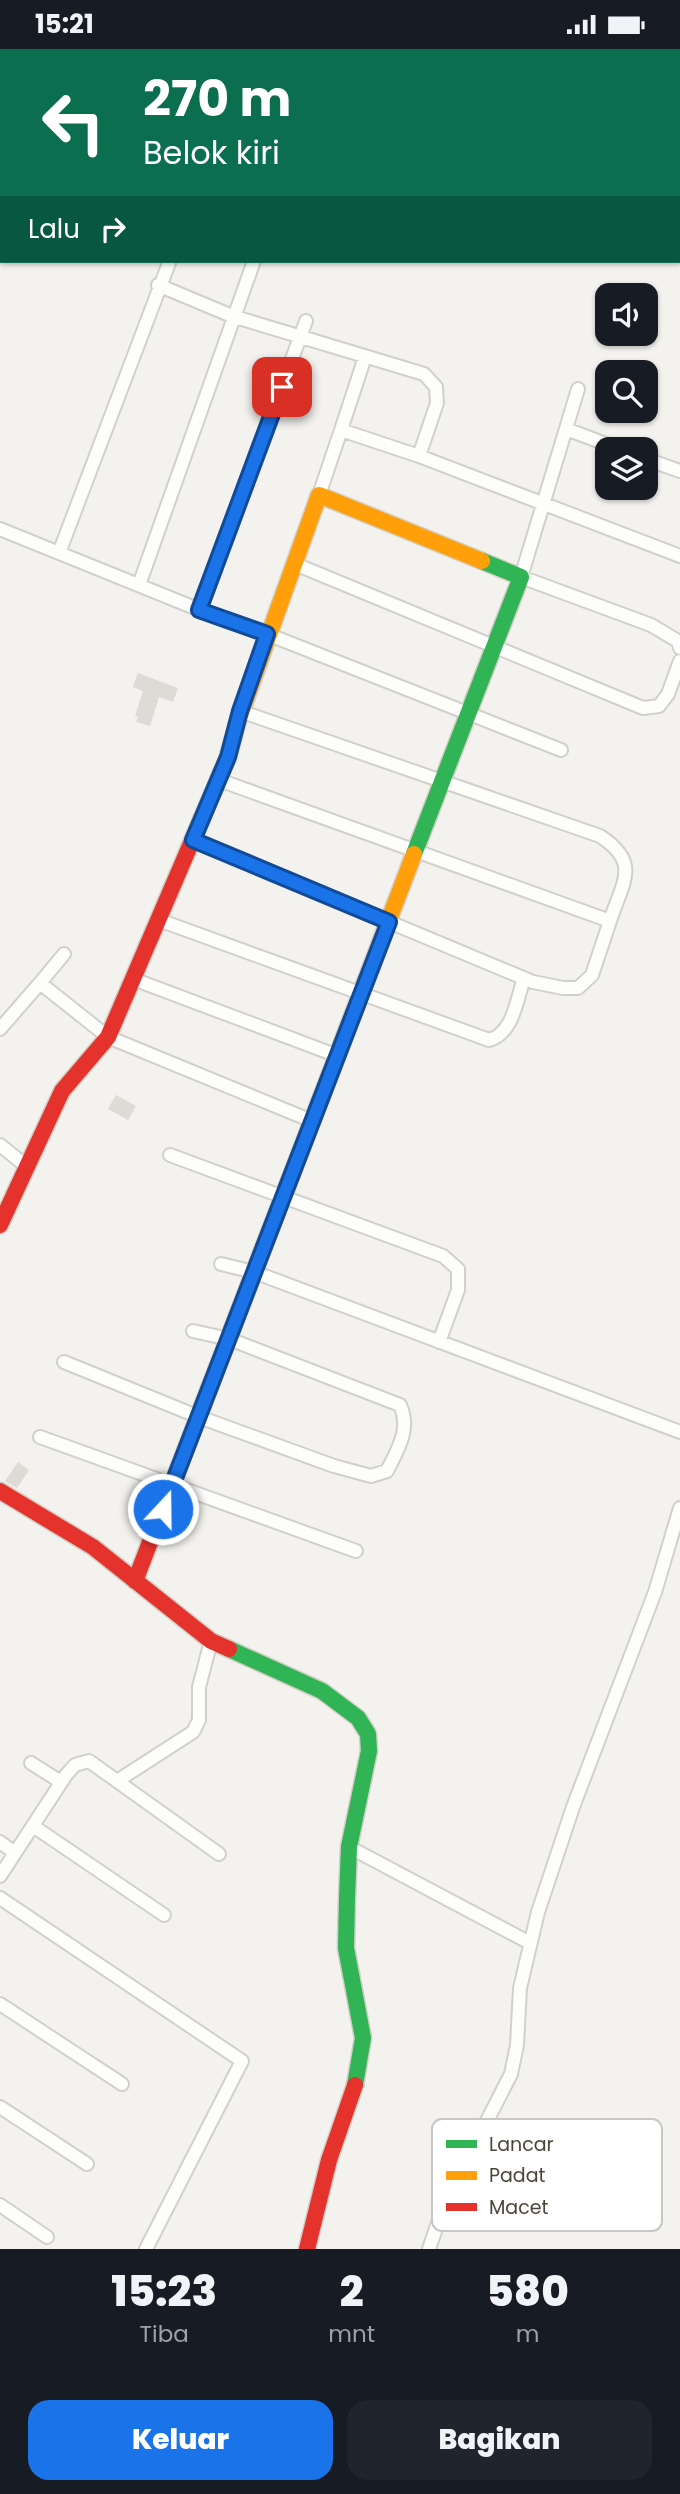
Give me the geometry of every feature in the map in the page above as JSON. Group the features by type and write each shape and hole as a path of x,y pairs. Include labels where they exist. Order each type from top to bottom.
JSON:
{"street":[{"path":"59,553 158,285 169,263"},
{"path":"139,585 232,316 253,263"},
{"path":"158,285 232,316 424,373 436,387 437,403 419,456"},
{"path":"199,610 306,321"},
{"path":"0,1225 62,1091 108,1037 219,780 240,711 295,564 365,357"},
{"path":"135,1581 495,647 521,577 578,389"},
{"path":"566,429 595,440"},
{"path":"341,430 419,456 680,556"},
{"path":"658,463 680,471"},
{"path":"319,495 521,577 651,625 678,641 680,648"},
{"path":"0,529 199,610 267,634 561,750"},
{"path":"295,564 643,708 659,706 668,694 680,661"},
{"path":"193,840 524,978 563,988 578,988 592,975 626,863 618,848 600,836 240,711"},
{"path":"219,780 610,921"},
{"path":"159,919 489,1040 500,1037 506,1029 524,978"},
{"path":"0,1029 64,954"},
{"path":"133,979 338,1056"},
{"path":"40,983 108,1037 312,1121"},
{"path":"0,1145 26,1166"},
{"path":"170,1154 283,1199 443,1256 458,1269 458,1290 439,1342"},
{"path":"220,1264 254,1272 680,1432"},
{"path":"64,1362 199,1417 334,1466 371,1476 387,1471 400,1443 406,1419 400,1405 229,1339 193,1331"},
{"path":"40,1437 356,1551"},
{"path":"0,1490 72,1532 211,1641 322,1691 358,1718 368,1734 369,1751 349,1847 346,1948 363,2038 353,2094 329,2160 307,2249"},
{"path":"488,2119 511,2074 517,2045 520,1987 556,1854 655,1592 680,1508"},
{"path":"117,1781 193,1732 199,1720 199,1688 211,1641"},
{"path":"0,1877 61,1782 75,1765 89,1761 219,1854"},
{"path":"31,1763 61,1782"},
{"path":"33,1825 164,1915"},
{"path":"0,1842 15,1853"},
{"path":"349,1847 530,1943"},
{"path":"0,1898 242,2061 146,2249"},
{"path":"0,2004 122,2084"},
{"path":"0,2107 87,2164"},
{"path":"0,2204 47,2237"},
{"path":"429,2249 435,2231"}],"building":[{"path":"138,673 178,688 173,702 159,697 150,726 136,722 138,717 135,716 143,691 133,687"},
{"path":"116,1095 136,1106 128,1120 108,1109"},
{"path":"18,1462 29,1470 17,1488 5,1481"}],"traffic: fast":[{"path":"414,854 521,577 482,561"},
{"path":"229,1649 322,1691 358,1718 368,1734 369,1751 349,1847 347,1898 346,1948 363,2038 355,2085"}],"traffic: slow":[{"path":"237,724 319,495 482,561"},
{"path":"316,1111 414,854"}],"traffic: jam":[{"path":"0,1225 62,1091 108,1037 228,757 237,724"},
{"path":"135,1581 316,1111"},
{"path":"0,1491 93,1547 211,1641 229,1649"},
{"path":"307,2249 329,2160 355,2085"}],"route":[{"path":"163,1509 389,922 193,840 228,757 240,711 267,634 199,610 282,387"}]}
